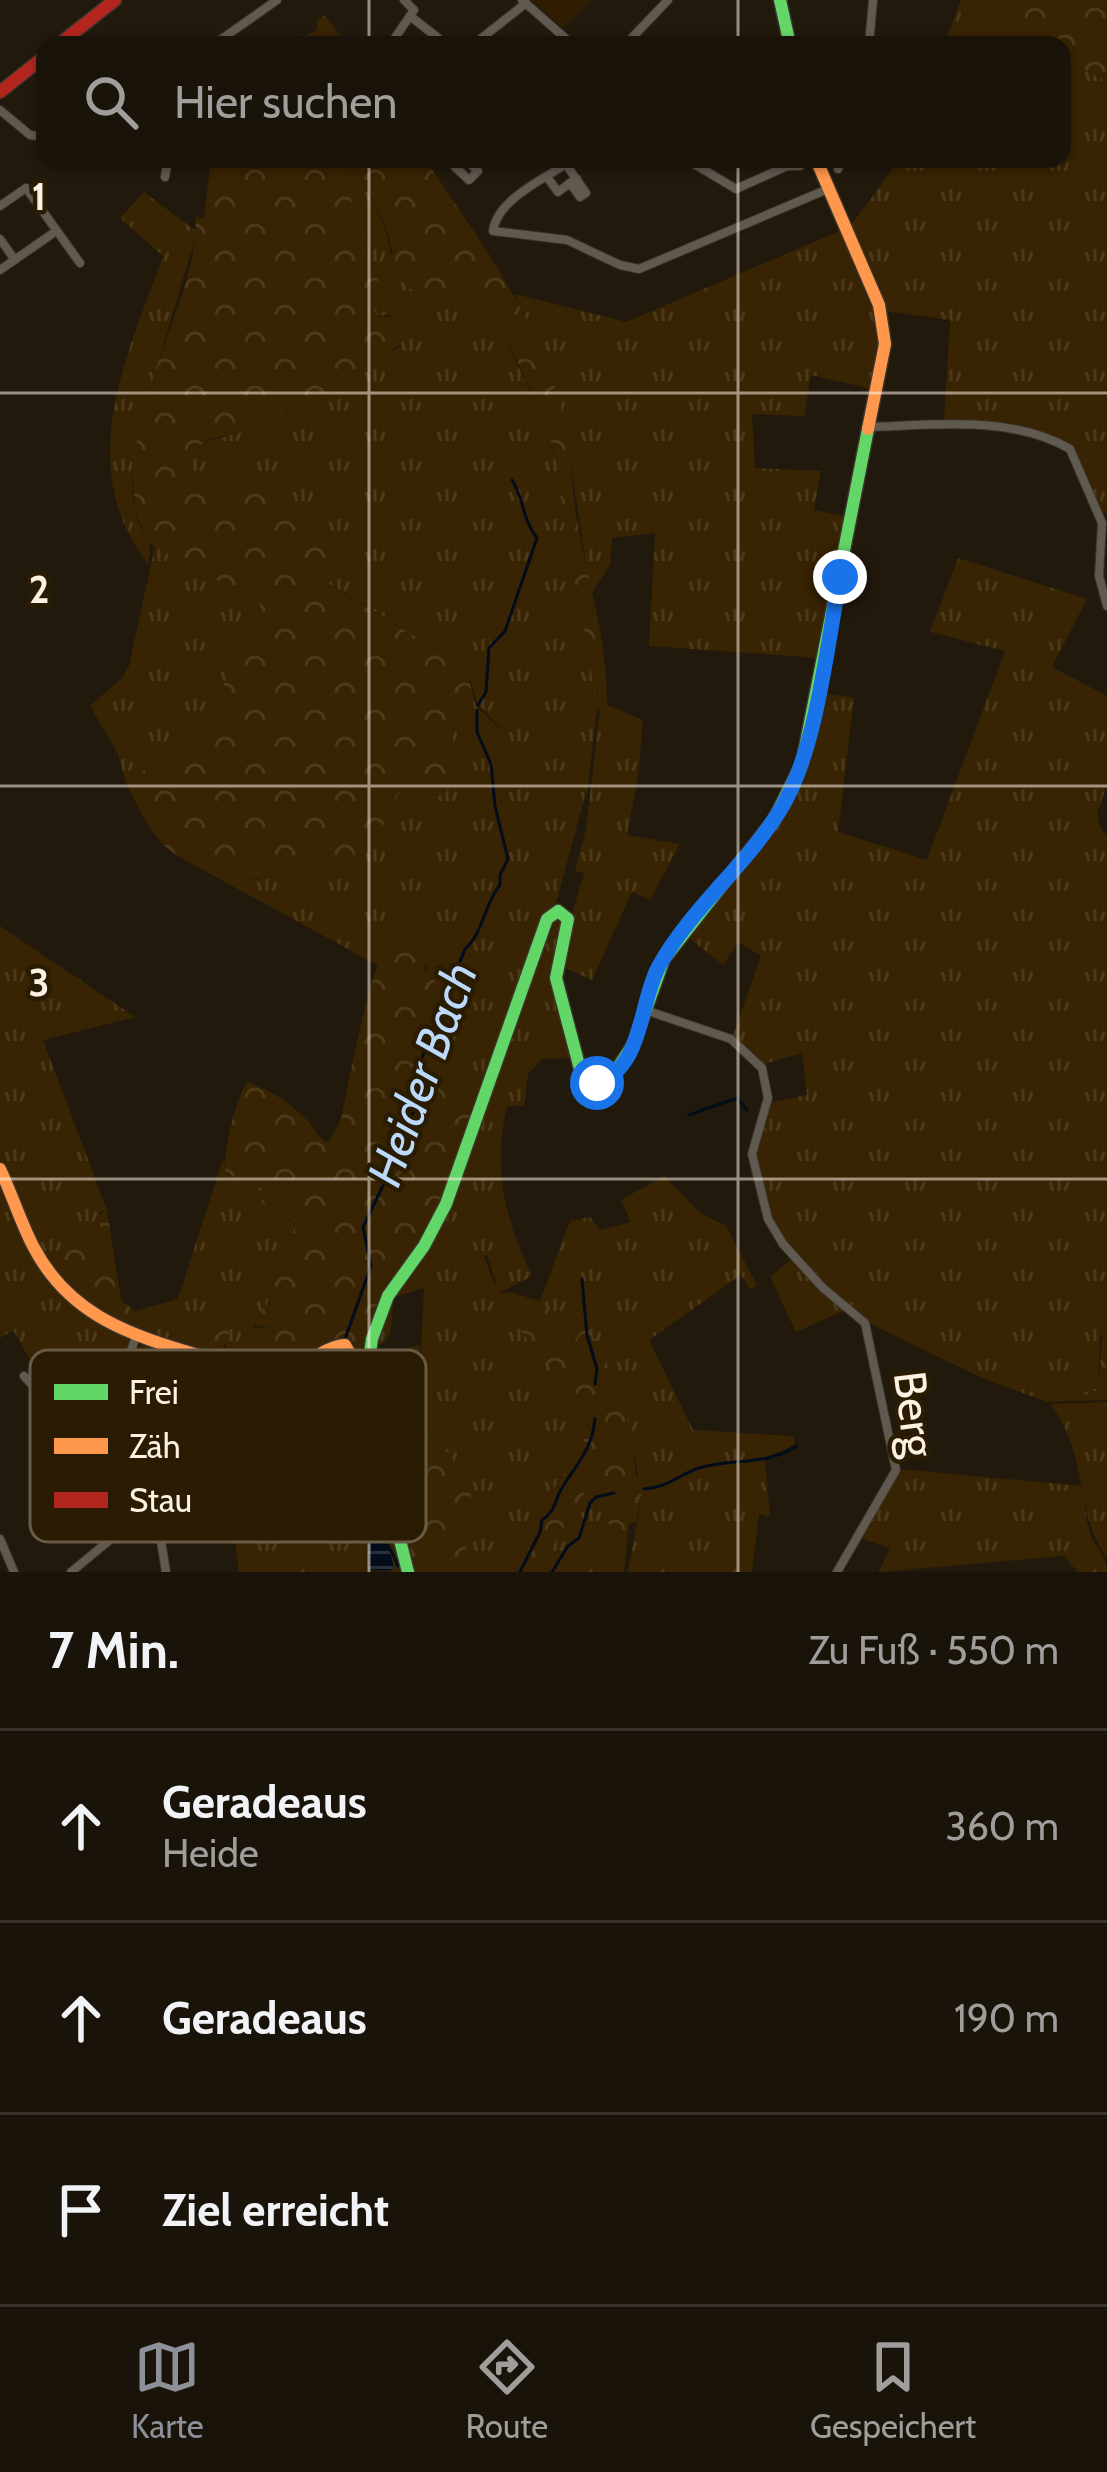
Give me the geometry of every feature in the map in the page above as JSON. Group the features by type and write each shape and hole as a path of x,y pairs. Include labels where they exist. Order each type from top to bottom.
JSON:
{"main road":[{"path":"72,36 115,0"},
{"path":"780,0 788,36"},
{"path":"1,89 36,63"},
{"path":"373,1350 378,1315 445,1207 545,922 556,911 564,913 569,922 557,971 560,995 580,1069 594,1083 607,1079 634,1043 654,976 664,959 773,821 799,772 872,428 885,337 879,305 819,168"},
{"path":"0,1169 34,1249 61,1290 94,1318 187,1350"},
{"path":"322,1350 344,1344 351,1350"},
{"path":"399,1542 408,1572"}],"street":[{"path":"226,36 277,0"},
{"path":"396,36 414,10 404,0"},
{"path":"634,36 668,0"},
{"path":"870,36 873,0"},
{"path":"484,36 524,2 563,36"},
{"path":"410,16 436,36"},
{"path":"0,110 36,136"},
{"path":"165,177 166,168"},
{"path":"558,168 515,197 494,221 493,231 567,240 639,269 827,189"},
{"path":"548,177 558,192 573,181 567,168"},
{"path":"699,168 736,189 783,168"},
{"path":"0,206 26,188 80,263"},
{"path":"0,270 52,234"},
{"path":"0,238 15,260"},
{"path":"872,428 966,424 1058,442 1076,457 1096,506 1104,533 1100,586 1107,606"},
{"name":"Berg","path":"646,1010 731,1039 762,1068 767,1098 752,1154 767,1220 823,1288 866,1322 896,1470 837,1572"},
{"path":"131,1350 136,1336"},
{"path":"24,1376 30,1381"},
{"path":"0,1539 2,1556 14,1572"},
{"path":"71,1572 107,1542"},
{"path":"161,1542 166,1572"}],"shaded area":[{"path":"532,0 591,0 563,28"}],"green space":[{"path":"961,0 992,0 997,23 1011,36 947,36"},
{"path":"992,0 1107,0 1107,82 1071,62 1071,36 1010,36 996,23"},
{"path":"325,16 341,36 306,36 317,30 318,19"},
{"path":"1071,62 1107,82 1107,513 1102,513 1070,445 1041,434 944,421 950,320 885,311 849,228 893,168 1071,168"},
{"path":"210,168 347,168 355,227 374,263 383,299 374,306 376,316 404,318 412,330 386,354 309,400 246,430 202,443 190,461 195,475 218,477 327,519 323,533 344,541 329,585 440,651 468,675 473,694 455,727 447,792 438,796 404,786 367,852 343,872 227,870 184,859 155,834 126,783 183,744 211,717 261,604 150,544 135,512 132,460 142,419 154,401 148,396 186,282 195,216 204,219"},
{"path":"347,168 359,168 390,253 444,293 465,283 476,289 502,331 545,422 560,475 561,504 592,671 597,708 587,796 586,792 556,903 544,913 487,1082 431,1072 428,1050 420,1045 440,987 427,976 426,962 385,949 379,966 181,858 231,870 343,872 367,852 404,786 438,796 446,792 455,727 473,694 476,706 509,737 478,704 469,676 440,651 329,584 344,541 323,533 326,519 218,477 195,475 190,461 202,443 245,431 401,346 390,315 376,316 373,306 382,299 374,263 355,227"},
{"path":"359,168 431,168 506,282 539,346 563,416 578,525 601,637 607,705 598,711 555,455 529,385 489,310 465,283 448,292 429,294 417,293 402,280"},
{"path":"144,192 197,232 148,396 154,401 135,454 133,496 137,520 150,546 148,564 126,527 114,489 110,451 122,373 163,256 120,218"},
{"path":"842,230 876,325 876,390 811,375 804,416 752,414 755,468 821,471 814,510 849,517 821,658 649,646 655,533 612,538 610,565 591,594 563,416 515,294 626,322"},
{"path":"155,546 262,603 211,717 183,744 126,783 118,754 90,706 129,666"},
{"path":"958,558 1087,599 1052,667 1107,696 1107,786 1097,813 1107,836 1107,1326 1100,1337 1098,1391 1070,1401 1047,1402 982,1378 869,1323 824,1288 773,1227 754,1155 768,1103 807,1095 802,1053 761,1065 732,1038 761,956 738,942 723,965 685,935 780,815 821,693 854,698 838,832 927,860 1005,651 930,632"},
{"path":"607,705 643,720 627,835 680,844 650,900 632,892 592,980 561,966 584,873 575,871 586,829 600,710"},
{"path":"559,917 564,923 555,962 570,1058 542,1059 528,1074 524,1105 507,1106 501,1151 504,1193 532,1276 500,1293 528,1336 588,1405 592,1419 579,1452 536,1514 534,1541 513,1572 469,1572 468,1554 455,1519 472,1483 426,1427 426,1350 421,1350 424,1288 394,1297 390,1334 381,1345 373,1339 378,1315 422,1245 548,924"},
{"path":"398,925 425,936 424,970 440,987 420,1045 428,1050 431,1072 488,1082 445,1207 383,1301 374,1350 348,1350 345,1345 334,1350 272,1350 270,1327 251,1325 267,1304 297,1220 262,1203 263,1189 225,1173 234,1113 247,1082 286,1102 326,1142 330,1140 341,1119 371,986"},
{"path":"0,926 135,1017 43,1040 107,1210 99,1212 103,1236 99,1242 76,1246 46,1272 128,1338 130,1350 30,1350 30,1360 13,1330 0,1338"},
{"path":"223,1159 225,1173 264,1189 297,1219 267,1304 253,1328 270,1327 274,1347 226,1350 226,1342 210,1331 183,1348 144,1331 132,1331 135,1311 178,1299"},
{"path":"664,1176 700,1213 726,1226 757,1285 750,1289 741,1275 649,1340 693,1430 793,1436 795,1445 765,1458 770,1517 759,1514 752,1572 628,1572 642,1493 635,1460 612,1407 607,1362 585,1325 575,1343 540,1301 570,1221 590,1217 600,1230 631,1222 621,1200"},
{"path":"107,1210 121,1300 135,1311 132,1331 80,1305 47,1267 76,1246 99,1241 98,1215"},
{"path":"791,1260 845,1310 796,1332 770,1277"},
{"path":"509,1292 540,1301 574,1342 586,1324 607,1362 612,1407 627,1417 636,1475 655,1483 642,1493 636,1522 629,1524 624,1572 605,1572 611,1553 609,1524 601,1494 587,1489 536,1572 513,1572 534,1541 536,1514 579,1452 592,1419 588,1405 531,1346 498,1294"},
{"path":"221,1321 230,1326 225,1350 183,1348"},
{"path":"1103,1326 1107,1326 1107,1400 1070,1401 1098,1390"},
{"path":"147,1341 176,1350 135,1350"},
{"path":"1107,1402 1107,1558 1090,1523 1071,1442 1050,1404"},
{"path":"426,1427 472,1483 469,1515 456,1519 469,1572 412,1572 403,1542 426,1542"},
{"path":"898,1469 1083,1486 1089,1530 1107,1572 1078,1572 1064,1556 879,1572 890,1548 860,1538"},
{"path":"587,1489 601,1494 612,1534 610,1568 605,1572 536,1572"},
{"path":"235,1542 367,1542 370,1572 239,1572"},
{"path":"384,1542 395,1542 404,1572 389,1572 394,1567"}],"water":[{"path":"367,1542 384,1542 393,1570 369,1570"}],"waterway":[{"name":"Heider Bach","path":"478,705 486,692 489,648 505,631 537,538 512,480"},
{"name":"Heider Bach","path":"345,1339 371,1266 363,1227 392,1167 390,1133 413,1113 420,1063 465,949 500,885 508,859 491,764 477,732 477,710"},
{"path":"689,1115 737,1098 747,1110"},
{"path":"582,1279 587,1335 597,1369 595,1384"},
{"path":"520,1572 542,1520 587,1448 595,1419"},
{"path":"644,1489 699,1468 761,1459 796,1446"},
{"path":"552,1572 568,1546 579,1538 590,1503 614,1493"},
{"name":"Heider Bach","path":"386,1542 398,1566"}],"traffic: fast":[{"path":"780,0 788,36"},
{"path":"370,1350 388,1296 424,1246 446,1204 547,919 558,911 568,919 556,978 580,1069 588,1081 600,1083 615,1072 634,1043 664,959 773,821 802,763 868,429"},
{"path":"400,1542 408,1572"}],"traffic: slow":[{"path":"820,168 879,305 885,344 868,429"},
{"path":"0,1169 28,1237 62,1287 98,1316 180,1350"},
{"path":"327,1350 345,1345 348,1350"}],"traffic: jam":[{"path":"69,36 115,0"},
{"path":"0,92 36,63"}],"route":[{"path":"597,1083 611,1076 634,1043 654,976 664,959 773,821 791,790 802,763 840,577"}]}
